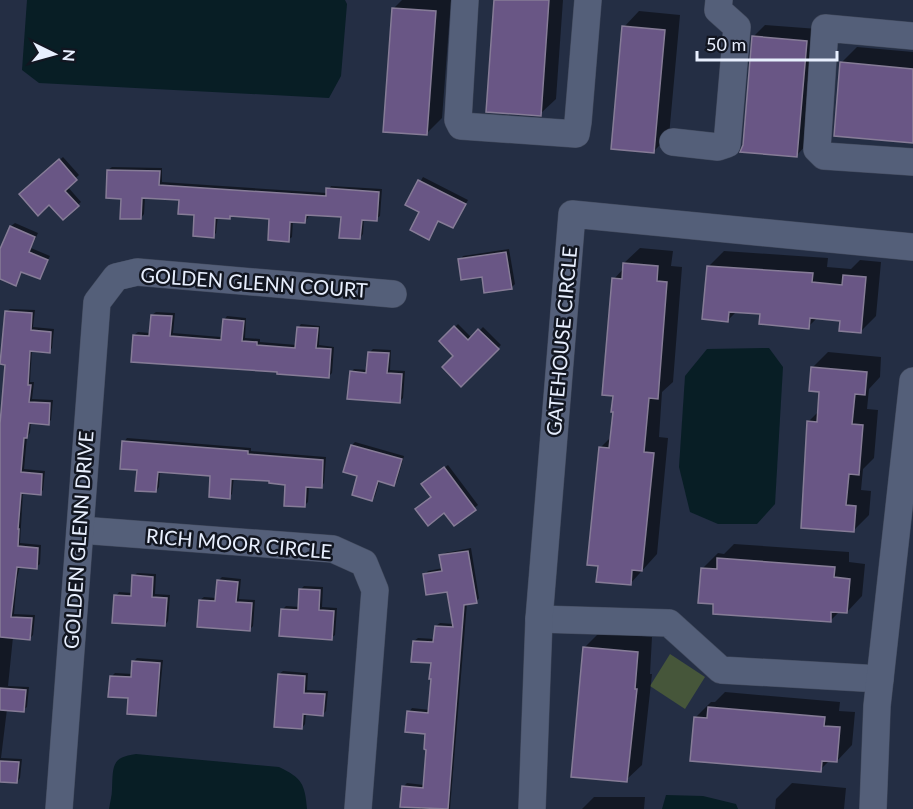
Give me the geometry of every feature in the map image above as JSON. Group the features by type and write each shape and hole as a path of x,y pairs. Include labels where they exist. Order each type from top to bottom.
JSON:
{"street":[{"path":"465,0 458,120 460,126 576,134 579,122 588,0"},
{"path":"673,142 718,147 727,144 737,27 718,10 719,0"},
{"path":"913,36 825,28 817,149 824,156 913,162"},
{"name":"GATEHOUSE CIRCLE","path":"532,809 539,619 572,214 913,247"},
{"name":"GOLDEN GLENN COURT","path":"117,277 137,272 393,294"},
{"name":"GOLDEN GLENN DRIVE","path":"59,809 97,302 117,277"},
{"path":"873,809 880,679 913,381"},
{"name":"RICH MOOR CIRCLE","path":"80,530 333,549 364,563 375,590 358,809"},
{"path":"539,619 669,623 721,670 880,679"}],"green space":[{"path":"670,654 705,677 685,709 650,686"}],"water":[{"path":"27,0 345,0 347,4 341,76 329,98 39,83 22,70"},
{"path":"769,348 783,367 775,504 757,524 718,524 690,512 679,467 685,376 707,349"},
{"path":"128,755 279,767 301,783 307,809 109,809 115,764"},
{"path":"666,795 703,796 736,804 738,809 662,809"}],"building":[{"path":"494,0 549,0 541,116 486,112"},
{"path":"392,8 436,11 427,135 383,132"},
{"path":"622,26 665,30 654,153 611,149"},
{"path":"752,36 807,41 797,157 740,152 743,145"},
{"path":"840,62 913,69 913,143 834,136"},
{"path":"59,159 77,180 65,191 79,206 63,220 49,205 38,216 19,194"},
{"path":"107,170 160,171 159,185 326,196 326,188 379,192 377,221 362,220 360,239 339,238 341,217 306,215 305,223 290,222 289,242 268,240 269,219 230,216 230,219 215,218 214,238 193,236 194,215 178,214 179,200 142,198 141,219 120,219 121,199 106,198"},
{"path":"418,180 466,204 453,228 438,221 429,240 410,230 419,212 405,205"},
{"path":"10,226 35,237 29,252 48,260 40,279 21,272 16,286 0,279 0,249"},
{"path":"506,252 512,289 484,293 482,277 461,280 458,259"},
{"path":"623,263 658,266 657,281 667,282 658,399 649,398 644,452 654,453 642,571 632,570 631,585 596,582 598,566 587,565 599,447 609,448 613,412 611,412 613,396 602,395 612,278 622,279"},
{"path":"707,266 813,273 812,282 842,285 843,275 866,277 861,333 839,331 840,321 810,318 809,329 759,324 760,314 729,312 728,322 702,319"},
{"path":"5,311 32,313 31,330 51,332 50,353 30,351 28,385 31,385 29,402 50,403 49,425 29,423 27,438 24,438 21,472 42,474 41,495 21,493 18,529 18,546 38,548 37,569 17,567 11,617 32,618 30,640 0,637 0,424 5,365 0,364"},
{"path":"151,315 172,316 170,336 221,340 223,319 244,321 242,341 257,342 257,345 295,348 297,327 318,328 316,348 331,349 329,378 131,362 133,335 149,336"},
{"path":"454,326 468,340 478,329 499,349 461,387 442,367 453,356 439,341"},
{"path":"368,352 389,353 387,373 402,374 400,403 347,399 350,371 366,373"},
{"path":"811,367 867,372 865,395 855,394 852,424 863,425 859,475 849,474 846,505 856,506 854,532 801,528 807,421 817,422 819,392 809,391"},
{"path":"122,441 248,451 248,454 323,460 322,488 306,487 305,507 284,506 285,485 269,483 269,481 231,479 230,499 209,497 210,476 158,472 156,492 135,491 137,470 120,469"},
{"path":"351,445 402,459 394,486 378,481 372,501 352,495 357,476 343,472"},
{"path":"444,467 476,510 454,526 444,513 428,526 415,509 431,497 421,484"},
{"path":"468,551 477,603 464,605 448,809 400,807 402,786 423,788 426,750 424,749 425,734 405,732 407,711 428,713 431,679 429,679 431,663 411,662 413,641 433,642 435,626 453,627 447,592 426,595 423,574 442,571 439,555"},
{"path":"717,558 835,567 834,577 850,579 847,613 831,612 831,622 713,614 713,604 698,603 701,568 717,569"},
{"path":"132,575 153,577 152,597 167,598 165,626 112,623 114,595 131,596"},
{"path":"217,580 238,582 236,602 252,603 250,631 197,627 199,600 215,601"},
{"path":"299,589 320,590 319,610 334,611 332,640 279,636 281,609 298,610"},
{"path":"583,647 638,652 635,689 637,689 627,782 571,777"},
{"path":"132,661 160,663 156,716 127,714 128,698 108,697 110,676 131,677"},
{"path":"278,674 305,676 304,693 325,694 323,716 303,714 302,729 274,727"},
{"path":"0,688 26,690 24,712 0,710"},
{"path":"708,707 825,717 824,726 840,727 837,762 822,761 821,772 690,761 694,717 707,718"},
{"path":"0,761 19,762 17,783 0,782"}]}
